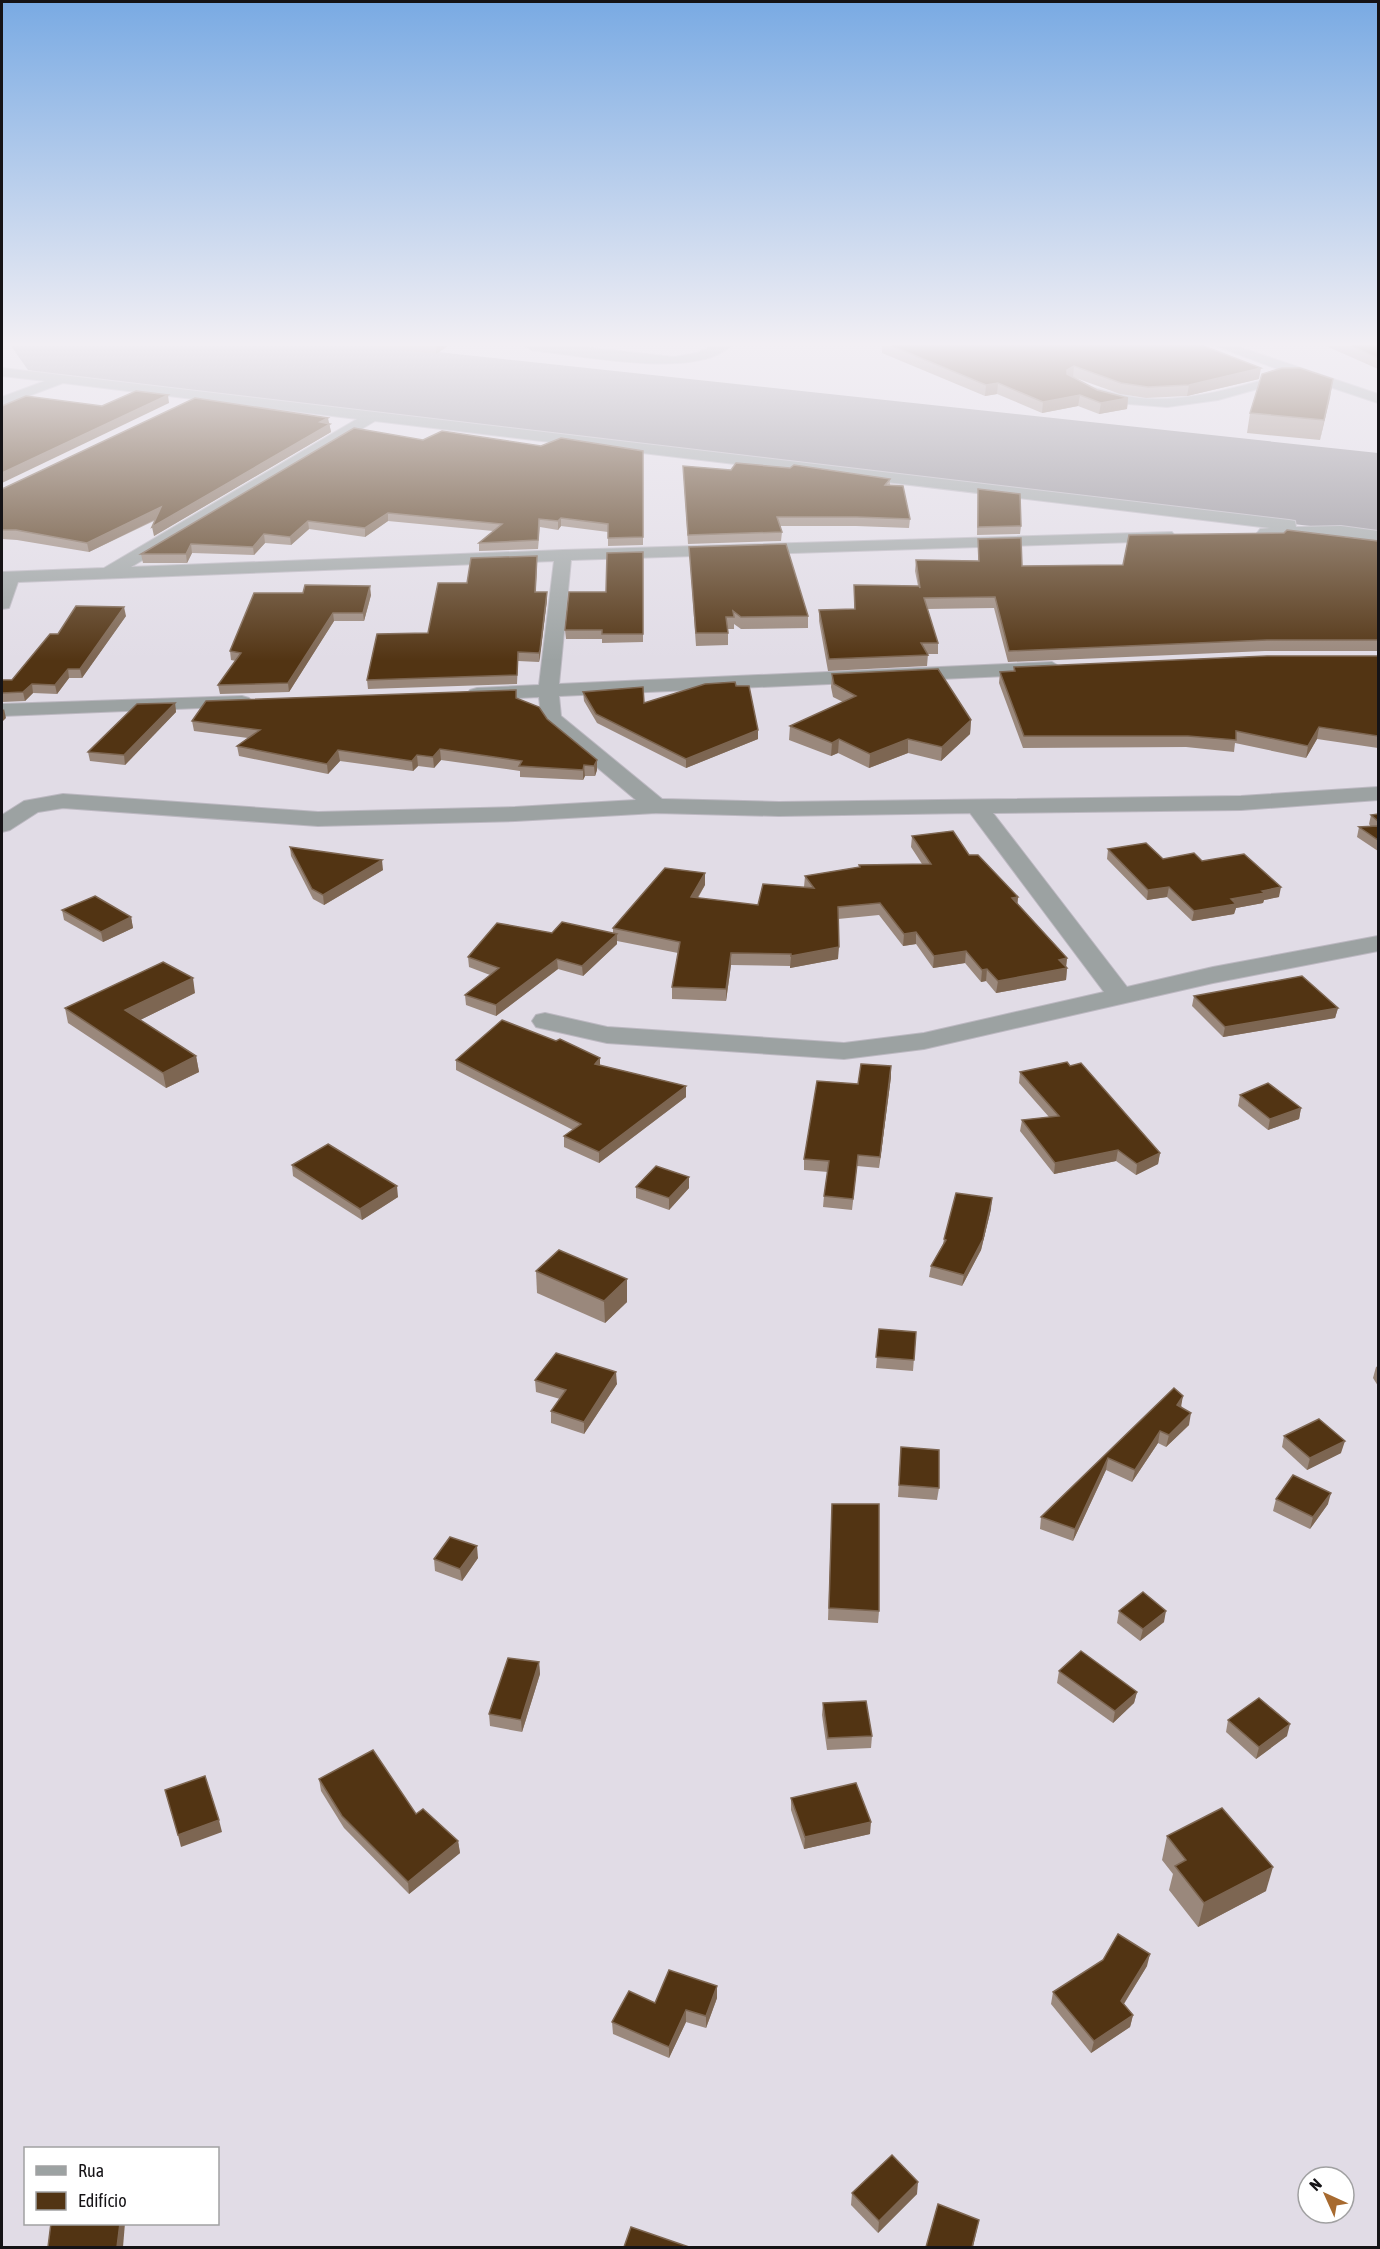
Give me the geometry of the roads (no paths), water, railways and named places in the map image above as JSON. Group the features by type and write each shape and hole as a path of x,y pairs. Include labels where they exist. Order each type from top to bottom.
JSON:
{"street":[{"path":"109,572 313,451"},
{"path":"674,451 1378,536"},
{"path":"1221,535 1341,531"},
{"path":"2,604 6,577 563,555 1185,536"},
{"path":"563,555 549,691 551,717 568,735 656,806"},
{"path":"453,694 1067,667"},
{"path":"2,710 263,701"},
{"path":"2,825 32,806 63,801 318,819 515,814 656,806 779,809 1241,803 1378,793"},
{"path":"976,807 1121,997"},
{"path":"546,1021 607,1035 844,1051 924,1041 1213,975 1378,944"}]}
